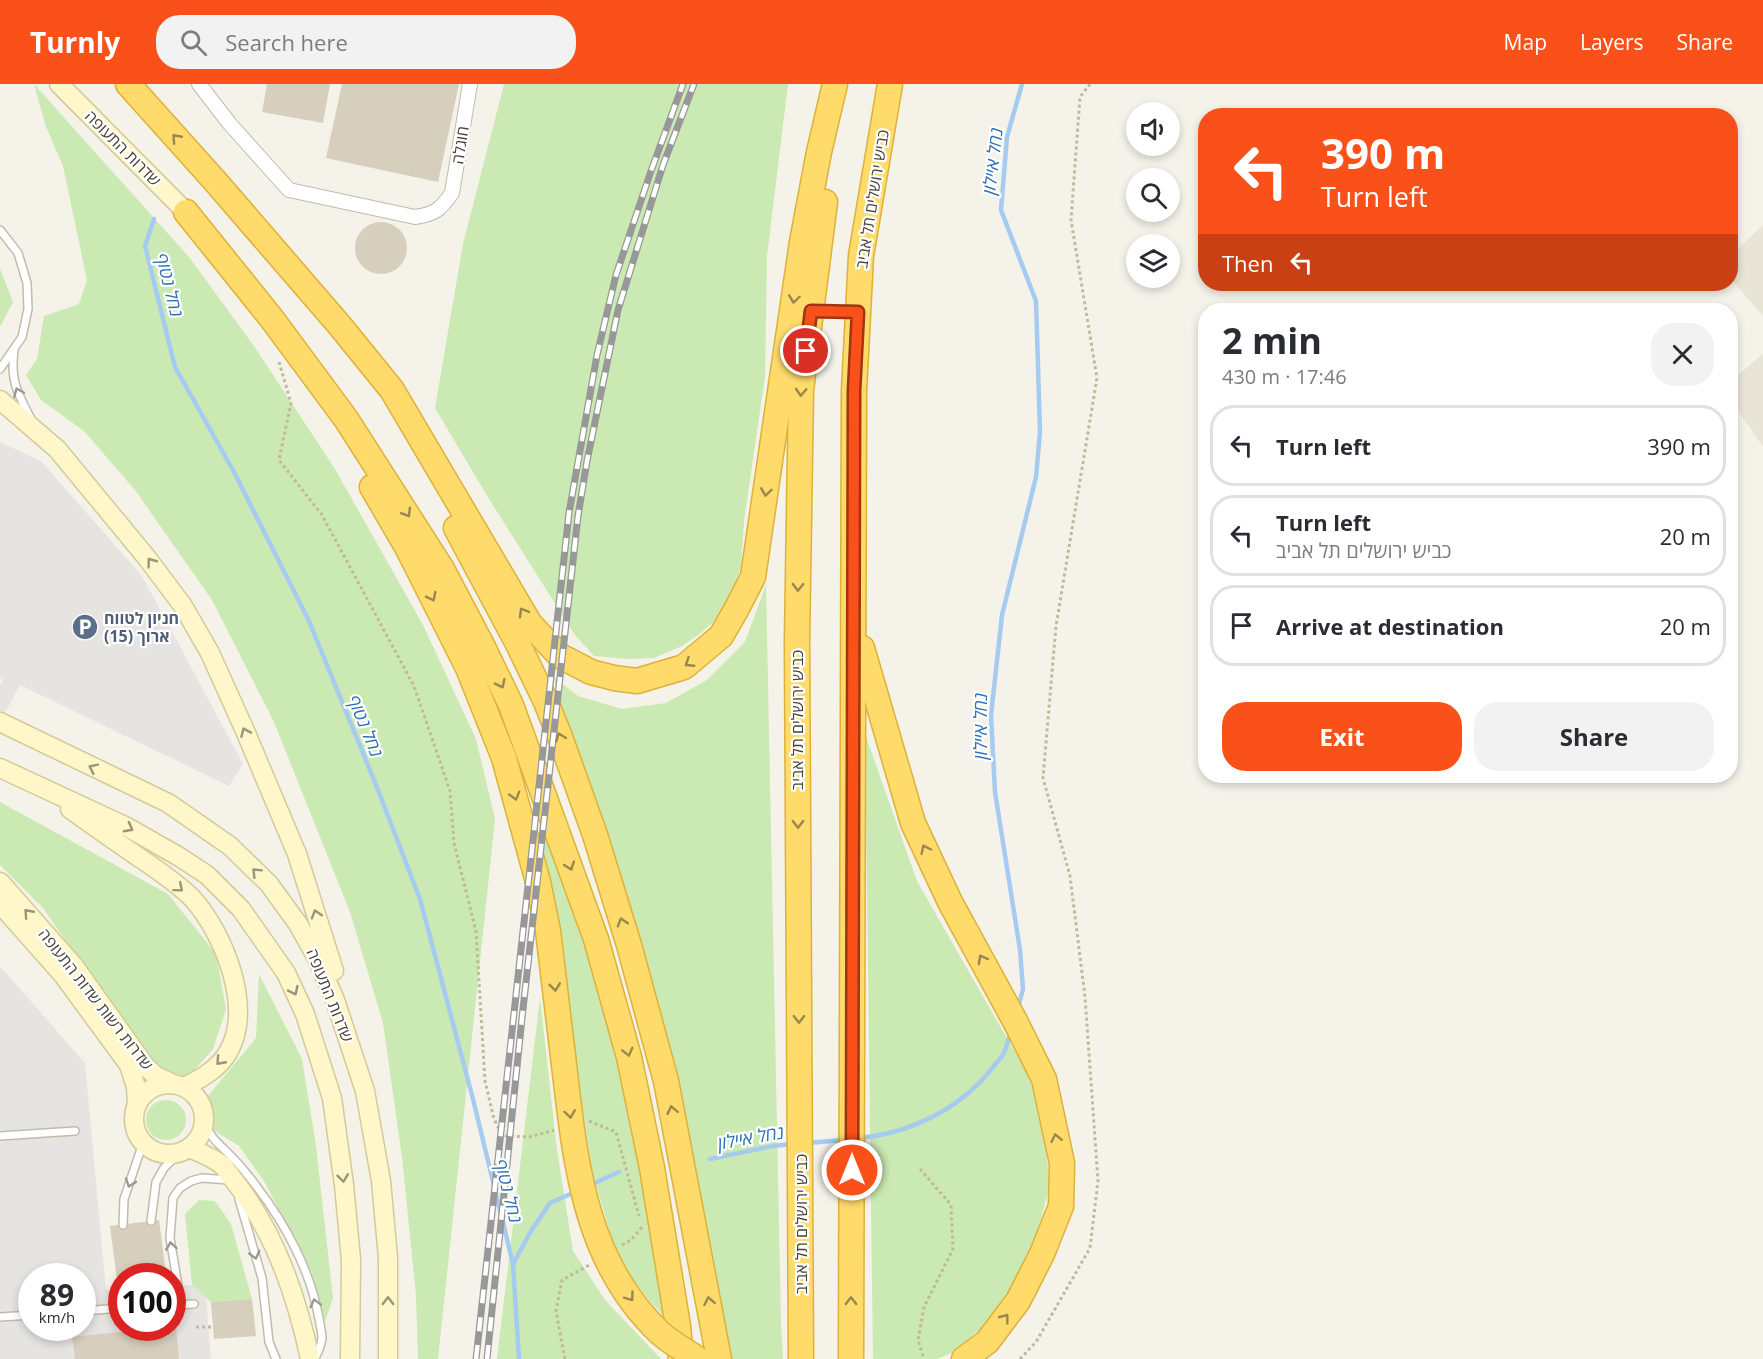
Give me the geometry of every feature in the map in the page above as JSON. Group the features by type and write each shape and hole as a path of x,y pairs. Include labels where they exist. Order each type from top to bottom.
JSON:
{"highway":[{"path":"128,84 341,327 392,390 530,624 560,656 591,672 637,681 684,667 704,652 721,636 753,577 802,242 835,84"},
{"name":"כביש ירושלים תל אביב","path":"801,1359 797,630 801,390 840,84"},
{"name":"כביש ירושלים תל אביב","path":"851,1359 854,434 861,256 890,84"},
{"path":"215,181 327,326 397,425 519,644 549,711 594,835 653,1029 672,1110 719,1359"},
{"path":"186,212 326,408 407,547 468,668 504,758 538,882 548,931 570,1116 580,1178 592,1221 603,1254 616,1278 646,1319 663,1335 698,1359"},
{"path":"186,212 272,319 346,419 442,569 511,705 596,939 629,1057 652,1168 678,1326 681,1359"},
{"path":"854,434 856,620 861,647 913,823 950,903 1044,1079 1062,1163 1060,1206 1042,1254 1018,1301 1000,1326 987,1342 964,1359"}],"main road":[{"name":"שדרות התעופה","path":"59,84 186,212"},
{"path":"0,400 57,449 147,558 183,606 210,653 297,854 354,1037 365,1091"},
{"name":"שדרות התעופה","path":"0,723 168,803 230,846 269,884 298,924 316,956 335,1000 365,1091 381,1181 387,1247 388,1359"},
{"name":"שדרות התעופה","path":"0,768 127,827 178,856 207,876 240,909 286,973 305,1014 332,1098 351,1260 350,1359"},
{"path":"29,781 163,874 191,898 213,929 236,983 238,1010 236,1034 218,1065 202,1078 178,1086 162,1085 152,1089 143,1096 134,1114 134,1125 143,1143 151,1149 170,1155 184,1151 196,1142 204,1124 200,1103 193,1094 178,1086"},
{"name":"שדרות רשות שדות התעופה","path":"0,882 74,966 146,1067 156,1076 178,1086"},
{"name":"שדרות רשות שדות התעופה","path":"0,904 63,975 129,1065 136,1087 137,1105"},
{"path":"184,1151 206,1155 222,1166 247,1197 278,1255 312,1359"}],"street":[{"name":"חוגלה","path":"199,84 229,123 289,190 415,217 432,214 445,203 452,193 470,84"}],"lane":[{"path":"0,230 18,253 27,283 28,309 22,337 0,369"},
{"path":"811,311 858,312"},
{"path":"14,349 12,368 14,385 37,432"},
{"path":"204,1124 212,1139 244,1171 269,1203 295,1249 316,1302 319,1318 322,1338 318,1352 312,1359"},
{"path":"0,1136 75,1131"},
{"path":"123,1225 124,1199 143,1143"},
{"path":"151,1221 156,1182 164,1168 184,1151"},
{"path":"173,1263 170,1238 173,1198 180,1188 191,1181 202,1178 234,1181 262,1278 269,1342 276,1359"},
{"path":"186,1304 194,1304"},
{"path":"0,1317 18,1316"}],"path":[{"path":"1020,1359 1036,1342 1090,1248 1098,1181 1085,997 1070,876 1043,778 1056,626 1097,378 1071,220 1080,97 1090,84"},
{"path":"278,360 291,403 279,460 322,515 414,686 450,791 454,843 476,931 485,1081 492,1115 497,1126 506,1136 530,1137 559,1129"},
{"path":"588,1120 616,1132 642,1227 631,1240 621,1246"},
{"path":"920,1169 951,1205 953,1248 924,1307 918,1340 924,1359"},
{"path":"565,1359 556,1311 562,1280 592,1263"},
{"path":"196,1327 213,1327"}],"shaded area":[{"path":"1763,225 1763,316 1738,287 1738,249"},
{"path":"1763,354 1763,447 1738,410 1738,375"},
{"name":"חניון לטווח ארוך (15)","path":"0,442 41,461 142,576 243,764 229,786 20,685 0,722 0,685 3,680 0,678"},
{"path":"0,966 85,1063 106,1290 108,1290 108,1341 186,1341 186,1285 192,1285 206,1298 211,1359 0,1359"}],"green space":[{"path":"34,84 189,257 254,346 335,469 423,625 476,739 495,819 438,1359 418,1359 416,1295 402,1157 383,1023 350,912 274,722 212,600 135,490 84,431 41,400 26,375 37,359 44,316 79,304 87,280 63,166 46,127"},
{"path":"504,84 788,84 767,256 765,377 744,521 741,567 729,601 711,624 682,646 654,658 627,659 594,656 575,635 489,499 435,408 463,244"},
{"path":"0,269 13,302 0,327"},
{"path":"766,585 783,1359 733,1359 726,1354 560,713 554,677 578,696 622,709 666,703 707,680 745,642"},
{"path":"865,734 917,881 1028,1075 1040,1109 1047,1156 1049,1188 1030,1262 999,1316 975,1333 956,1351 937,1359 873,1359"},
{"path":"0,802 168,894 216,954 226,1009 213,1049 189,1076 166,1072 149,1061 43,908 0,865"},
{"path":"542,806 623,1055 671,1325 642,1292 615,1249 593,1175 554,927 536,855"},
{"path":"259,974 302,1059 316,1146 333,1298 325,1322 311,1271 264,1181 239,1146 213,1130 214,1112 208,1096 256,1038"},
{"path":"540,998 557,1150 573,1251 605,1300 661,1359 497,1359"},
{"path":"166,1100 180,1106 186,1120 180,1134 166,1140 152,1134 146,1120 152,1106"},
{"path":"199,1200 215,1201 231,1224 252,1299 211,1302 192,1285 185,1214"}],"building":[{"path":"267,84 330,84 323,123 262,112"},
{"path":"342,84 459,84 438,182 326,158"},
{"path":"381,222 391,224 399,230 405,238 407,248 405,258 399,266 391,272 381,274 371,272 363,266 357,258 355,248 357,238 363,230 371,224"},
{"path":"159,1220 165,1263 115,1263 110,1226"},
{"path":"252,1299 256,1336 214,1339 211,1302"},
{"path":"108,1333 108,1341 177,1341 179,1359 75,1359 73,1341 96,1341 96,1334"}],"waterway":[{"name":"נחל איילון","path":"1018,1008 1023,989 1020,950 995,792 991,715 1002,615 1036,477 1040,432 1036,301 1001,210 1007,137 1022,84"},
{"name":"נחל נטוף","path":"154,219 145,246 175,367 234,472 309,621 420,899 473,1099 513,1264"},
{"name":"נחל איילון","path":"858,1138 877,1136 931,1118 963,1097 1001,1058 1011,1030"},
{"name":"נחל איילון","path":"807,1143 844,1140"},
{"name":"נחל איילון","path":"710,1159 793,1144"},
{"name":"נחל איילון","path":"588,1186 619,1172"},
{"name":"נחל איילון","path":"519,1359 513,1264 550,1203 575,1192"}],"railway":[{"path":"476,1359 569,513 597,355 616,275 683,84"},
{"path":"487,1359 578,516 618,310 663,165 694,84"}],"place":[{"name":"חניון לטווח ארוך (15)","path":"85,627"}],"route":[{"path":"806,351 811,311 858,312 854,391 852,1170"}]}
